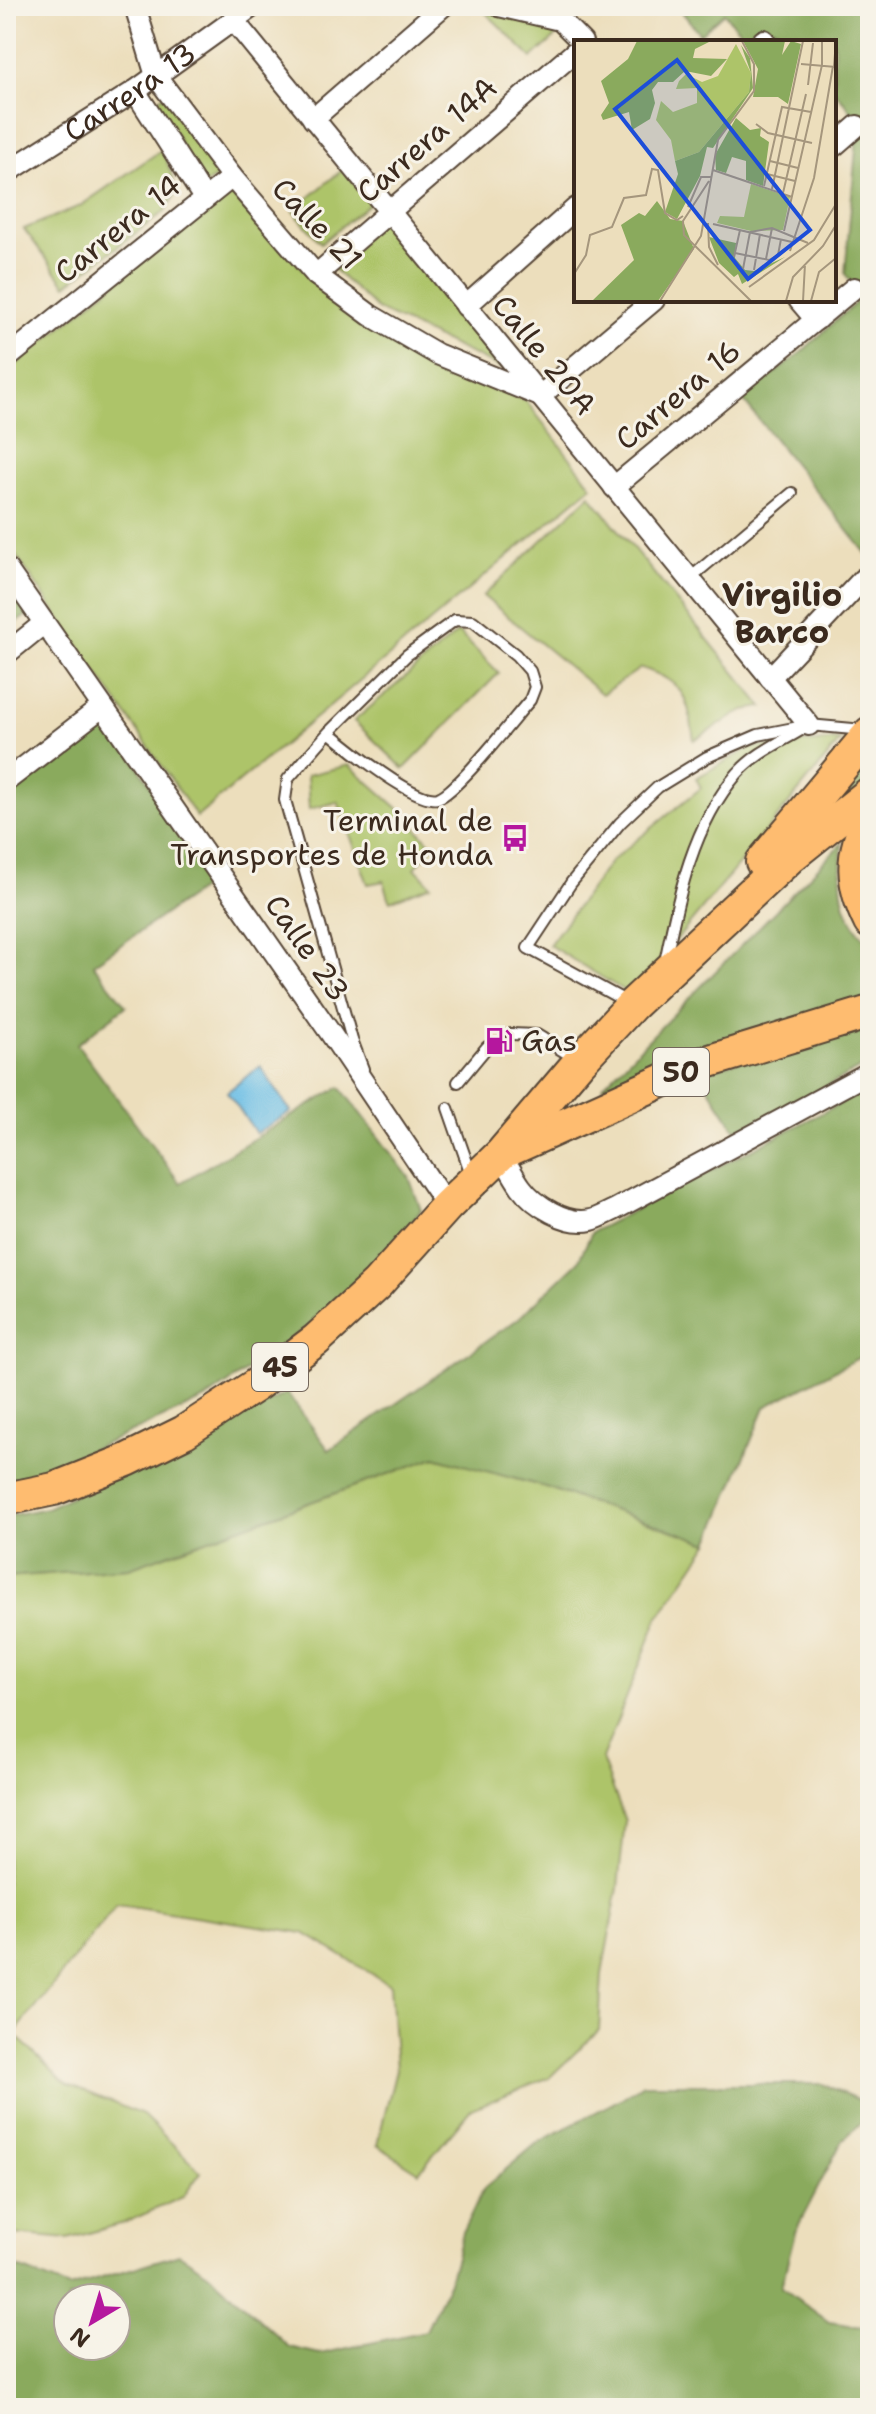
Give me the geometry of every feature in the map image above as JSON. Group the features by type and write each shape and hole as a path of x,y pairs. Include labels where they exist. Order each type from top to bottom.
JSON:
{"highway":[{"path":"697,942 870,732"},
{"name":"45","path":"6,1499 54,1489 127,1460 184,1432 316,1340 377,1284 447,1206 501,1154 632,1005 790,857 870,793"},
{"path":"870,818 860,835 855,860 857,896 870,922"},
{"name":"50","path":"501,1154 700,1064 870,1012"}],"street":[{"name":"Calle 21","path":"135,6 156,76 232,177 316,275 370,315 437,354 540,396"},
{"name":"Carrera 13","path":"6,173 135,91 253,6"},
{"path":"313,119 443,6"},
{"path":"499,6 560,20 580,40"},
{"name":"Calle 20A","path":"234,21 809,725"},
{"name":"Carrera 14A","path":"316,275 574,53"},
{"path":"135,91 204,198"},
{"path":"836,144 857,126"},
{"name":"Carrera 14","path":"6,359 232,177"},
{"path":"466,306 574,210"},
{"name":"Carrera 16","path":"614,487 854,288"},
{"path":"540,396 652,302"},
{"path":"801,302 816,320"},
{"name":"Calle 23","path":"6,568 447,1206"},
{"path":"770,678 863,579"},
{"path":"6,654 43,624"},
{"path":"6,781 102,707"},
{"path":"501,1154 522,1190 542,1205 558,1216 574,1221 590,1220 870,1072"}],"lane":[{"path":"689,579 792,493"},
{"path":"329,732 400,785 428,798 439,798 470,770 530,700 535,687 530,671 516,655 473,621 455,620 407,655 329,732 288,779 285,800 352,1040 373,1096"},
{"path":"632,1005 528,948 571,883 620,823 658,787 707,757 758,735 809,725 870,732"},
{"path":"663,976 679,896 693,852 713,810 737,773 761,753 809,725"},
{"path":"511,1034 537,1035 580,1061"},
{"path":"458,1082 487,1047"},
{"path":"448,1108 473,1181"}],"green space":[{"path":"479,6 498,6 560,28 558,35 532,58"},
{"path":"677,6 870,6 870,558 742,399 797,356 862,297 845,274 858,125 836,93 836,40 788,40 778,29 759,27 744,36 724,13 700,34"},
{"path":"166,94 223,174 191,192 186,154 157,100"},
{"path":"163,149 177,192 164,212 66,285 24,229 80,206"},
{"path":"343,169 371,202 321,243 293,211"},
{"path":"227,190 316,283 383,341 526,401 592,486 197,817 6,541 6,373"},
{"path":"384,216 512,373 378,310 330,266"},
{"path":"590,495 763,707 744,710 694,740 686,702 676,685 641,668 602,694 483,596"},
{"path":"6,583 28,614 6,631"},
{"path":"458,632 499,673 404,769 354,721"},
{"path":"105,712 210,883 93,964 126,1006 77,1044 180,1183 340,1087 409,1177 421,1210 389,1253 316,1321 206,1399 34,1475 6,1480 6,793"},
{"path":"841,740 631,995 549,945 611,861 701,788 696,778 752,747"},
{"path":"870,755 870,780 823,819"},
{"path":"349,765 401,811 433,846 415,868 431,885 390,901 384,881 368,884 338,802 309,809 307,775"},
{"path":"842,843 841,885 846,909 870,944 870,1005 602,1087"},
{"path":"870,1021 870,1063 736,1130 699,1073"},
{"path":"870,1088 870,1352 765,1407 709,1543 545,1487 435,1457 129,1568 6,1577 6,1516 47,1508 287,1393 329,1450 518,1319 578,1262 592,1232"},
{"path":"435,1457 545,1487 709,1543 658,1618 602,1759 625,1821 618,1887 602,1974 599,2030 550,2077 471,2109 419,2172 377,2145 396,2070 390,1985 304,1933 117,1904 14,2034 66,2084 143,2115 201,2172 183,2197 124,2223 68,2239 13,2234 6,2218 6,1577 129,1568"},
{"path":"643,2084 823,2084 870,2105 870,2114 842,2141 795,2232 781,2287 829,2322 870,2328 870,2408 6,2408 6,2263 54,2282 52,2362 132,2362 132,2282 88,2282 179,2254 208,2273 289,2347 320,2354 426,2331 449,2281 464,2229 484,2188 537,2143"}],"water":[{"path":"260,1066 291,1112 256,1133 227,1092"}],"place":[{"name":"Terminal de Transportes de Honda","path":"515,838"},
{"name":"Gas","path":"499,1041"}],"district":[{"name":"Virgilio Barco","path":"782,614"}]}
